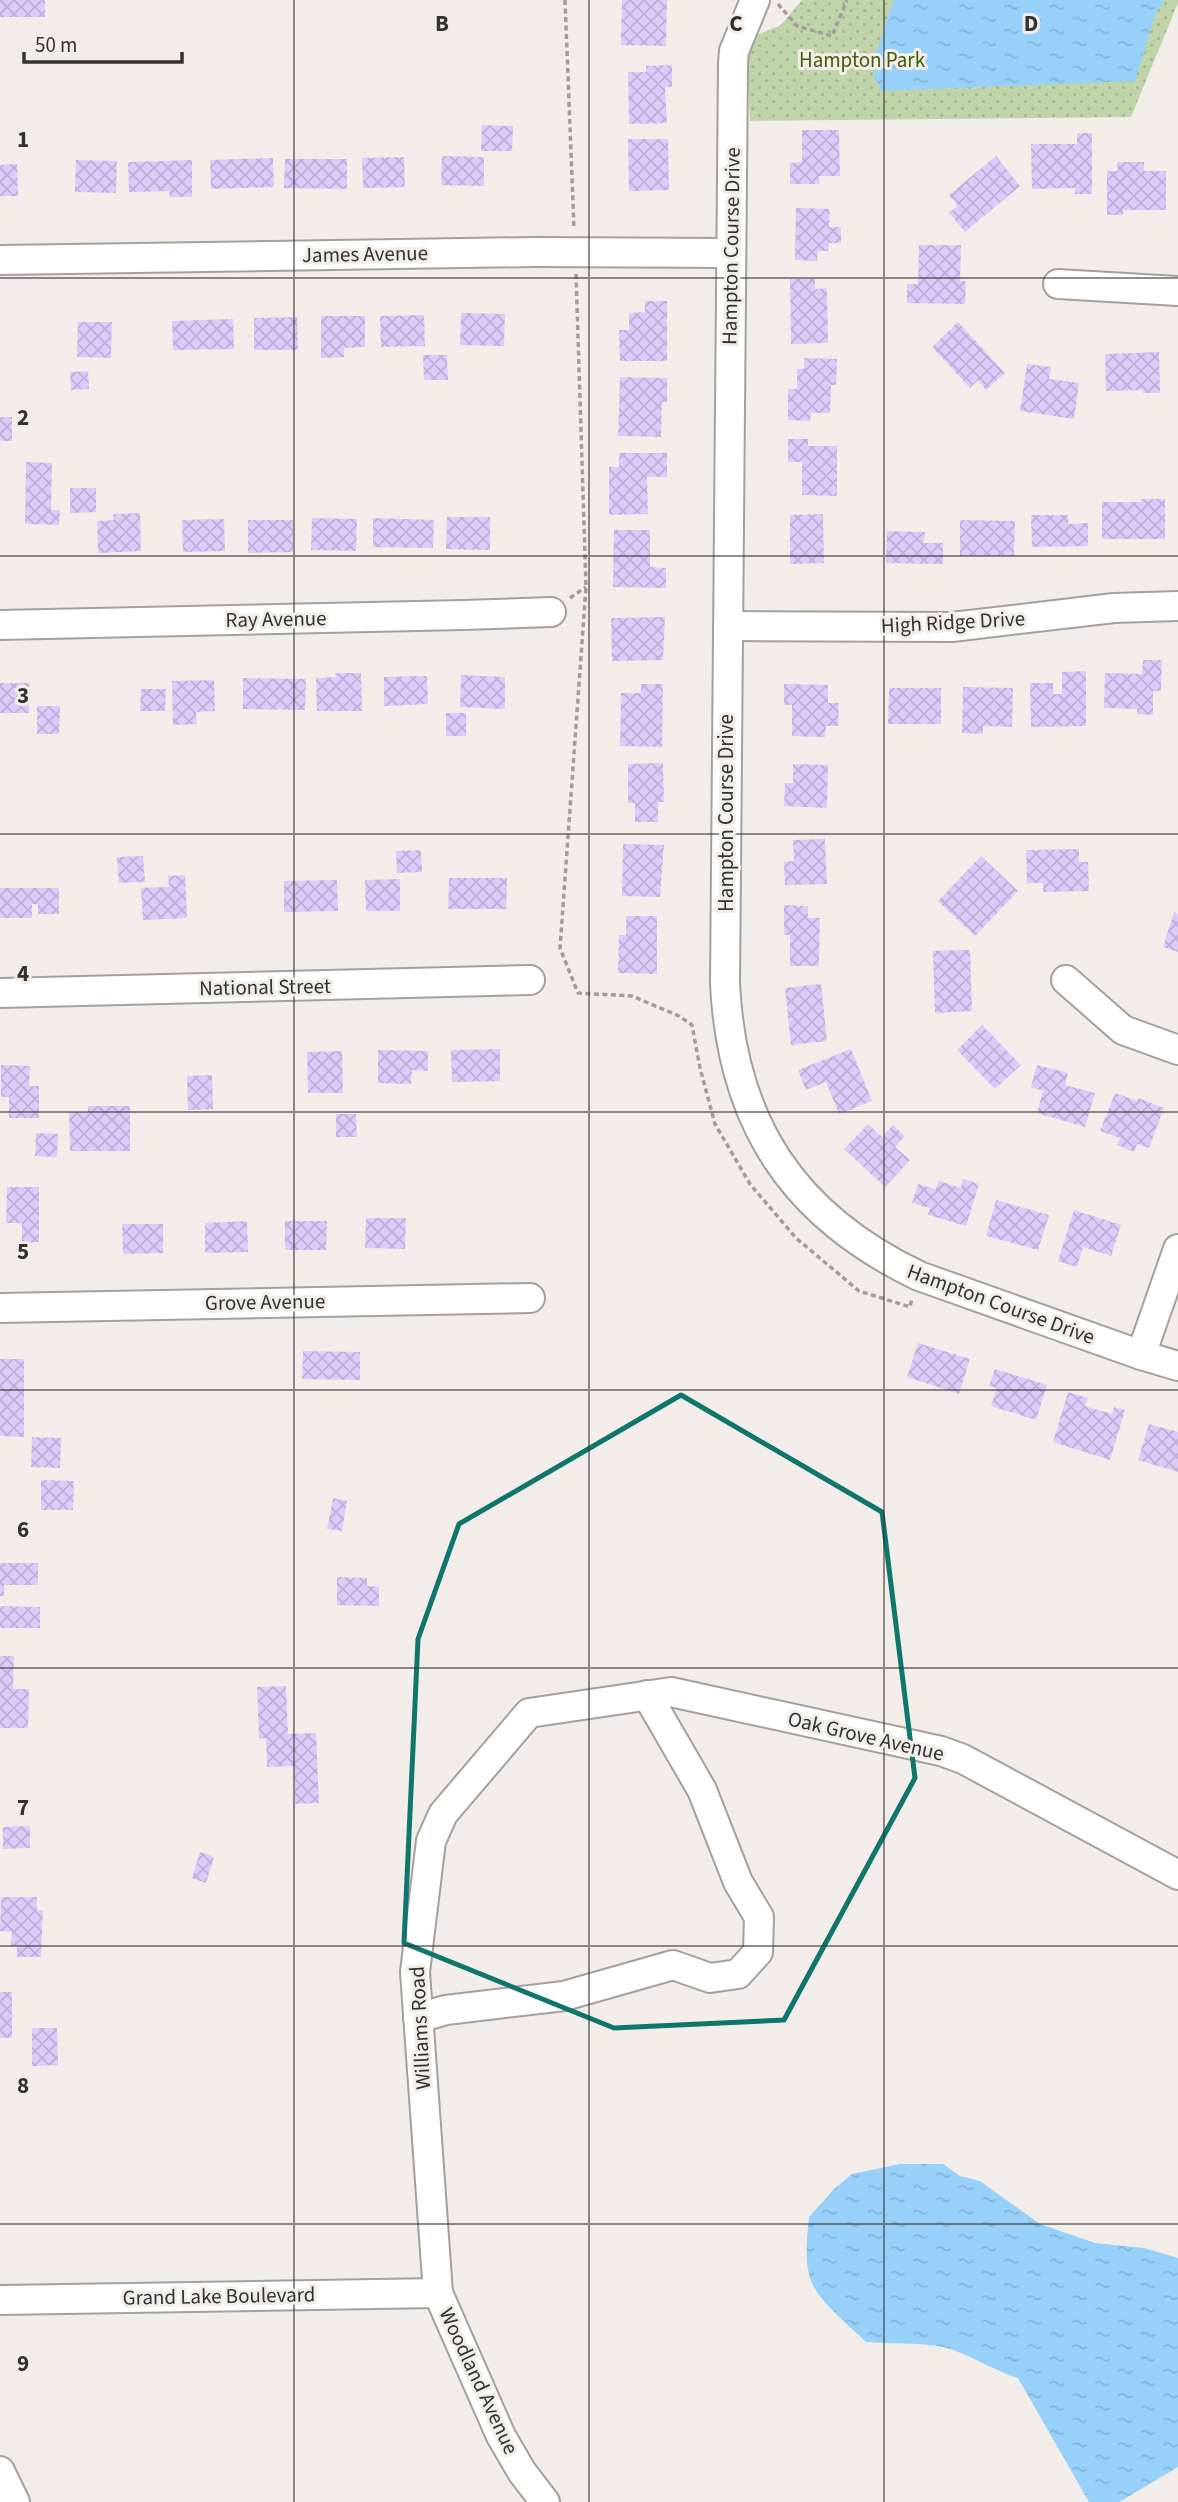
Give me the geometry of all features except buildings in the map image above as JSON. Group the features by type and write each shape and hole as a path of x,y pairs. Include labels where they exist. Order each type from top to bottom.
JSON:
{"street":[{"name":"Hampton Course Drive","path":"755,0 734,51 733,63 725,984 727,1024 742,1088 762,1133 789,1175 821,1213 860,1244 892,1264 919,1276 1178,1366"},
{"name":"James Avenue","path":"0,260 575,252 731,253"},
{"path":"1058,284 1178,291"},
{"name":"High Ridge Drive","path":"728,626 952,627 1114,608 1178,606"},
{"name":"Ray Avenue","path":"0,625 551,612"},
{"path":"1066,979 1123,1030 1178,1050"},
{"name":"National Street","path":"0,993 530,980"},
{"path":"1141,1355 1178,1249"},
{"name":"Grove Avenue","path":"0,1308 530,1298"},
{"name":"Oak Grove Avenue","path":"529,1713 671,1692 941,1751 963,1759 1178,1875"},
{"path":"418,2018 446,2010 564,1996 673,1965 710,1978 738,1974 758,1952 759,1917 738,1882 702,1790 647,1695"},
{"name":"Williams Road","path":"438,2293 415,1972 431,1841 443,1814 529,1713"},
{"name":"Grand Lake Boulevard","path":"0,2300 438,2293"},
{"name":"Woodland Avenue","path":"438,2293 501,2436 522,2472 545,2502"},
{"path":"0,2471 15,2502"}],"path":[{"path":"565,0 586,587 560,948 578,993 632,996 679,1016 692,1025 715,1124 750,1184 796,1238 859,1291 910,1307 919,1276"},
{"path":"774,0 797,26 832,36 846,0"}],"highlighted area":[{"path":"681,1395 882,1512 915,1778 784,2020 614,2028 404,1943 418,1639 459,1524"}],"green space":[{"name":"Hampton Park","path":"802,0 1178,0 1178,3 1131,117 750,121 746,49 754,36 781,25"}],"water":[{"path":"894,0 1165,0 1156,12 1135,81 882,91 874,78 875,55"},
{"path":"900,2164 943,2164 960,2176 980,2181 1040,2224 1095,2243 1144,2248 1178,2258 1178,2467 1119,2502 1089,2502 1018,2378 943,2347 866,2342 831,2309 818,2294 808,2271 809,2217 835,2188 852,2174"}]}
